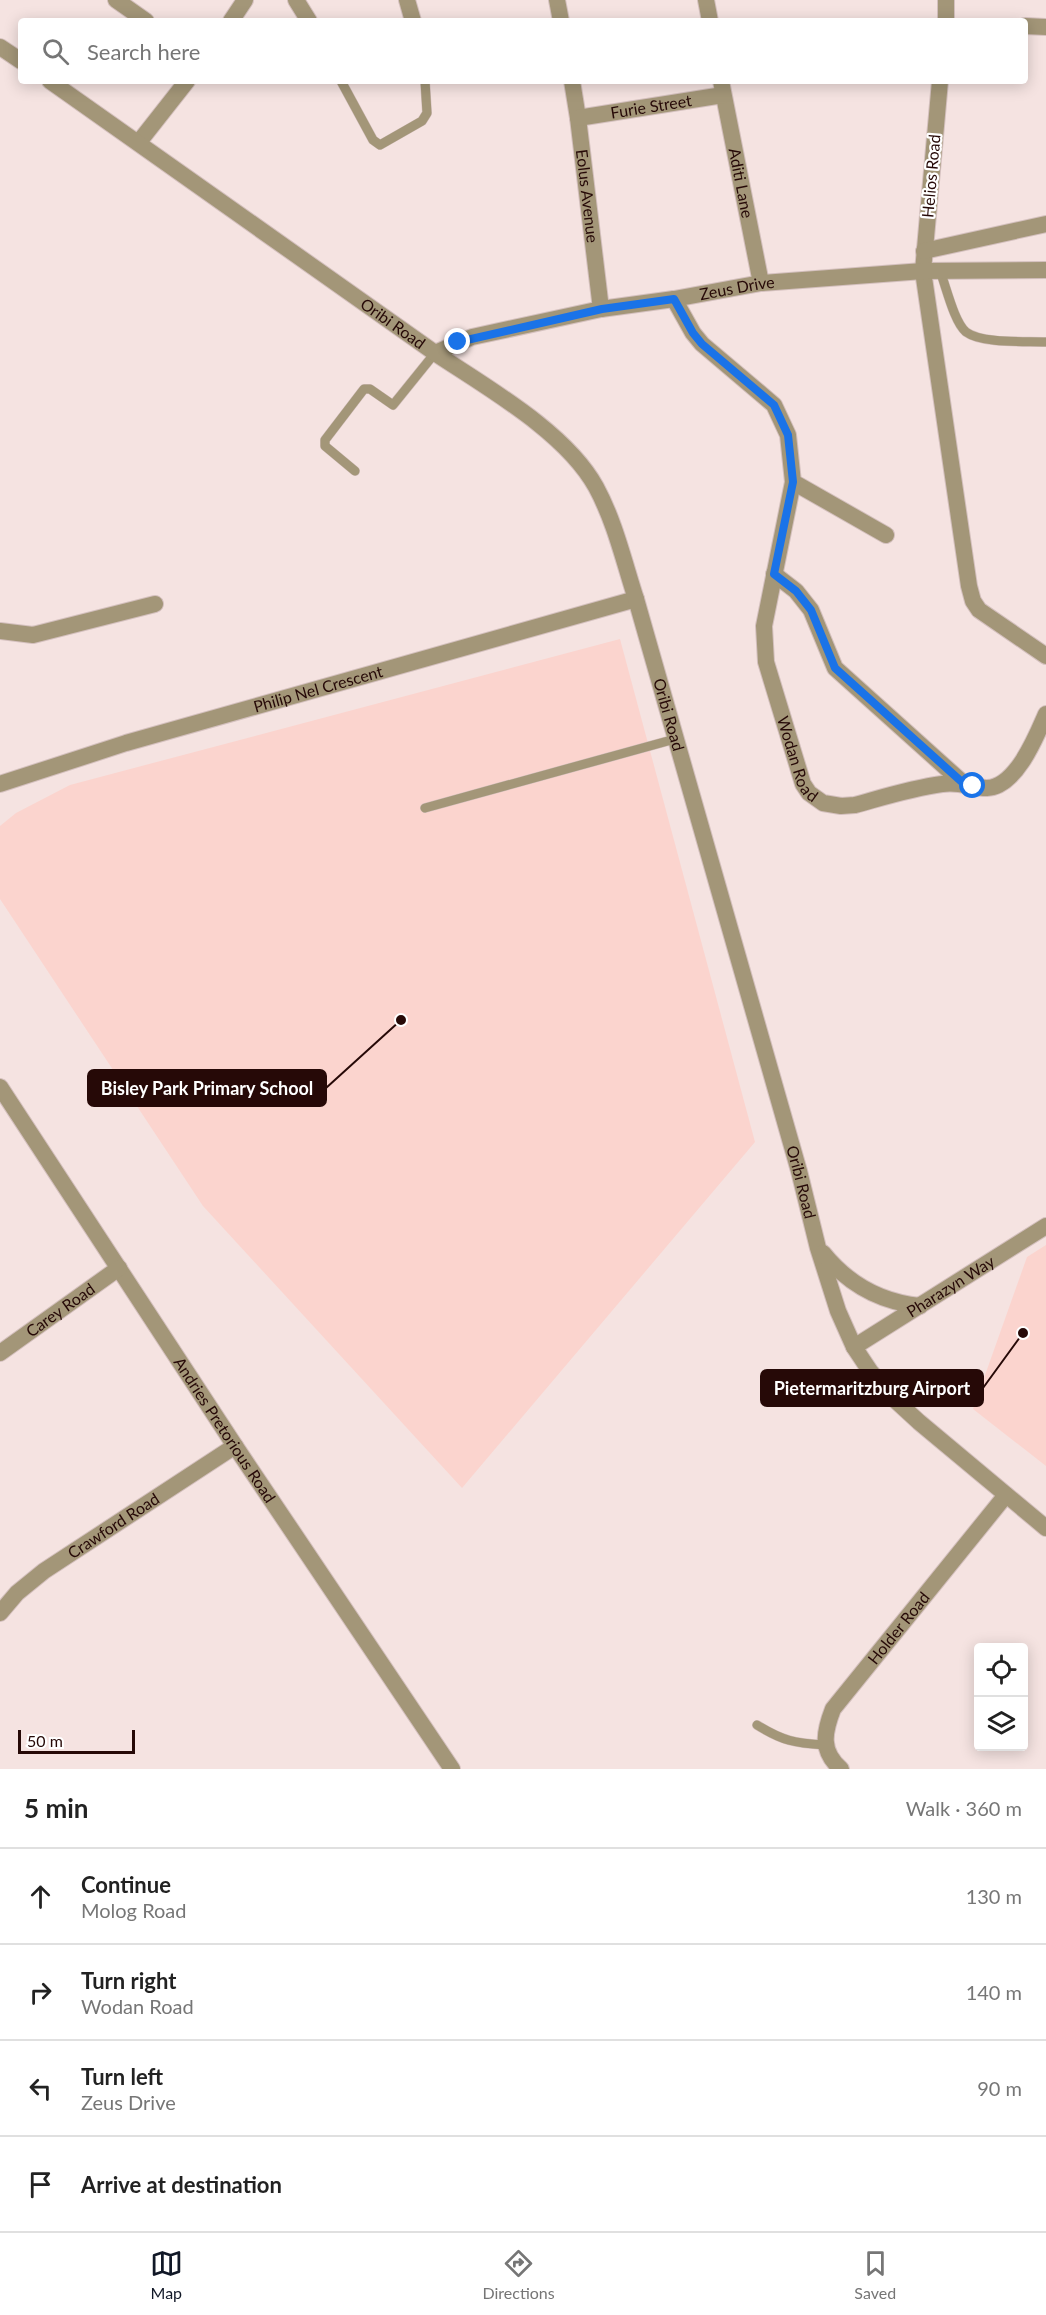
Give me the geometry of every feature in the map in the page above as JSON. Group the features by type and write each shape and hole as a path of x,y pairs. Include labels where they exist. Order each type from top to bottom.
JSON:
{"street":[{"path":"116,0 142,18"},
{"path":"233,18 245,0"},
{"path":"296,0 307,18"},
{"path":"407,0 411,18"},
{"path":"557,0 560,18"},
{"path":"706,0 709,18"},
{"path":"946,0 947,18"},
{"path":"1028,26 1046,27"},
{"path":"0,46 18,59"},
{"name":"Oribi Road","path":"54,84 544,429 574,455 596,487 609,515 636,599 799,1171 818,1248 838,1311 854,1347 870,1371 894,1399 1046,1528"},
{"path":"139,142 185,84"},
{"name":"Eolus Avenue","path":"572,84 602,309"},
{"name":"Helios Road","path":"923,271 940,84"},
{"name":"Furie Street","path":"578,118 722,88"},
{"name":"Aditi Lane","path":"722,88 761,283"},
{"path":"924,251 1046,224"},
{"name":"Zeus Drive","path":"435,353 472,337 602,309 761,283 923,271 1046,270"},
{"path":"923,271 973,601 987,617 1046,656"},
{"name":"Wodan Road","path":"674,299 693,333 702,344 774,405 788,435 793,482 764,626 766,662 798,771 809,793 823,802 841,806 926,787 963,783 987,788 995,786 1009,779 1035,740 1046,714"},
{"path":"793,482 886,535"},
{"path":"774,574 796,591 811,610 835,668 963,783"},
{"name":"Philip Nel Crescent","path":"0,784 126,743 636,599"},
{"path":"0,631 33,635 155,604"},
{"name":"Andries Pretorious Road","path":"0,1086 235,1446 452,1769"},
{"name":"Pharazyn Way","path":"854,1347 1046,1227"},
{"path":"818,1248 843,1275 869,1292 899,1304 920,1306"},
{"name":"Carey Road","path":"0,1353 119,1268"},
{"name":"Crawford Road","path":"0,1613 17,1593 44,1570 235,1446"},
{"name":"Holder Road","path":"825,1745 826,1728 833,1708 1006,1495"},
{"path":"825,1745 841,1769"}],"lane":[{"path":"343,84 373,140 380,145 422,121 428,113 425,84"},
{"path":"940,271 958,321 966,332 979,338 1046,342"},
{"path":"355,471 325,446 325,440 364,389 370,389 393,405 435,353"},
{"path":"424,808 675,739"},
{"path":"757,1725 778,1738 825,1745"}],"shaded area":[{"path":"620,639 755,1142 462,1488 203,1206 0,899 0,826 16,813 70,785"},
{"path":"1046,1245 1046,1466 973,1409 1027,1257"}],"place":[{"name":"Bisley Park Primary School","path":"401,1020"},
{"name":"Pietermaritzburg Airport","path":"1023,1333"}],"route":[{"path":"458,342 602,309 674,299 693,333 702,344 774,405 788,435 793,482 774,574 791,586 811,610 835,668 963,783 973,786"}]}
